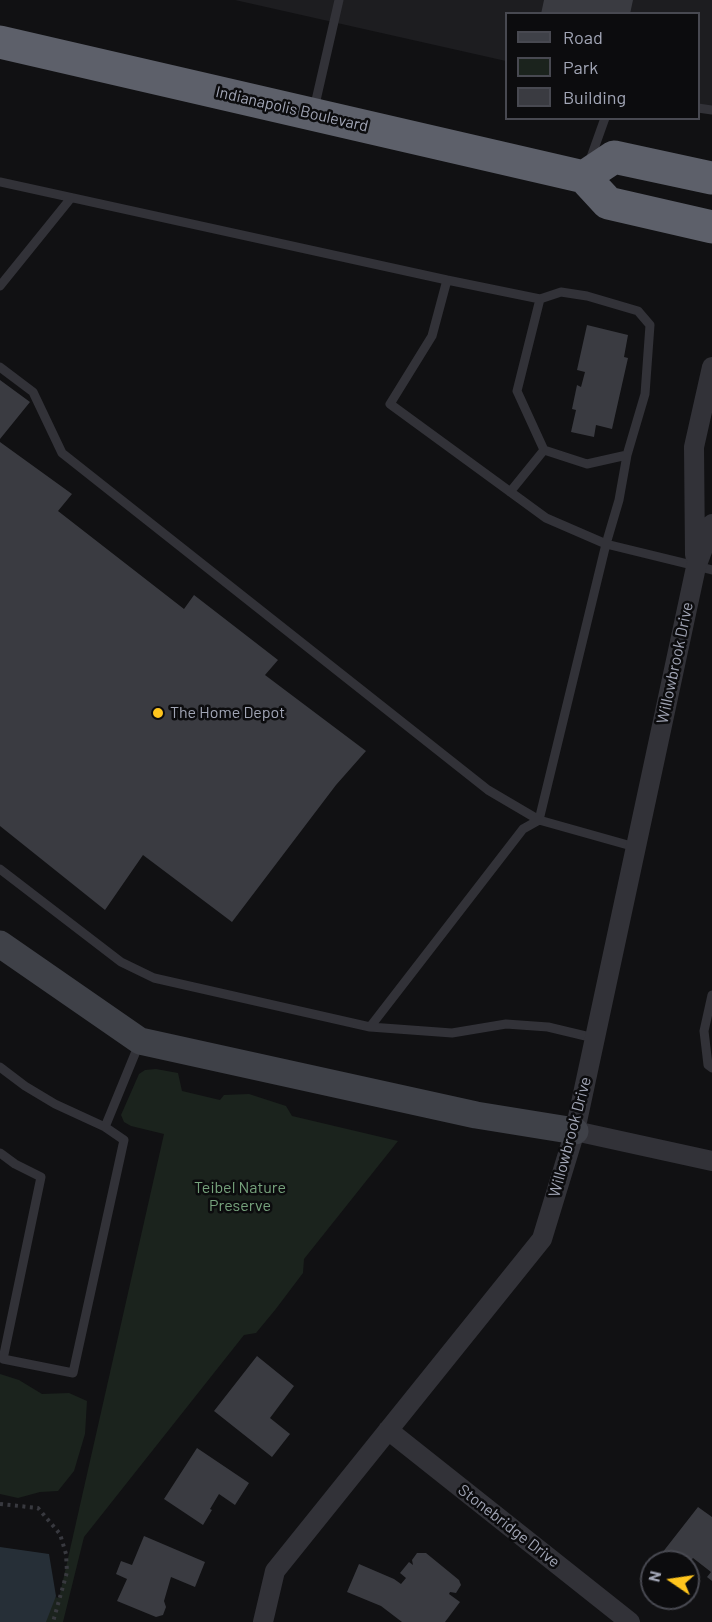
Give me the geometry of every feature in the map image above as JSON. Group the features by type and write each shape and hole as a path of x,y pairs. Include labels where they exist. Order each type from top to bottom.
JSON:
{"highway":[{"name":"Indianapolis Boulevard","path":"0,42 584,177"},
{"path":"712,178 615,157 584,177 608,203 712,227"}],"street":[{"name":"Willowbrook Drive","path":"704,568 694,447 712,367"},
{"name":"Willowbrook Drive","path":"262,1622 274,1571 542,1239 575,1131 635,847 704,568 712,524"},
{"path":"0,944 140,1041 476,1115 575,1131 712,1161"},
{"name":"Stonebridge Drive","path":"388,1430 630,1622"}],"lane":[{"path":"313,114 339,0"},
{"path":"584,177 604,120"},
{"path":"0,182 540,299 561,292 587,296 638,311 650,325 645,394 627,455 619,500 606,544 539,820 523,829 370,1027"},
{"path":"0,286 70,198"},
{"path":"447,280 432,336 390,404 546,518 606,544 704,568"},
{"path":"540,299 517,391 544,450 587,464 627,455"},
{"path":"0,367 33,392 63,453 488,790 539,820 635,847"},
{"path":"510,492 544,450"},
{"path":"0,869 121,962 154,978 370,1027 452,1033 506,1024 548,1028 594,1038"},
{"path":"712,995 705,1031 708,1065 712,1068"},
{"path":"105,1127 140,1041"},
{"path":"0,1067 25,1086 55,1104 105,1127 124,1140 74,1373 3,1359 41,1177 15,1164 0,1153"}],"path":[{"path":"0,1504 38,1508 60,1534 68,1572 53,1622"}],"shaded area":[{"path":"235,0 712,0 712,107 700,104 700,12 505,12 505,61"},
{"path":"0,1547 49,1554 56,1596 46,1622 0,1622"}],"green space":[{"name":"Teibel Nature Preserve","path":"156,1069 178,1073 182,1091 220,1100 224,1095 249,1094 286,1106 292,1116 398,1141 304,1259 303,1273 275,1310 256,1333 244,1335 84,1537 63,1622 0,1622 0,1584 59,1598 164,1134 131,1126 124,1122 121,1115 139,1074 145,1070"},
{"path":"0,1374 19,1380 42,1394 69,1393 87,1401 85,1434 74,1471 58,1491 40,1492 18,1498 0,1494"}],"building":[{"path":"544,0 633,0 630,12 541,12"},
{"path":"587,325 628,335 624,357 628,358 612,429 596,425 594,437 571,432 576,410 572,409 577,385 581,387 585,372 577,370"},
{"path":"0,380 30,402 0,439"},
{"name":"The Home Depot","path":"0,442 72,494 58,511 184,609 194,595 278,660 265,675 366,751 336,785 232,922 143,855 105,910 0,826"},
{"path":"257,1356 294,1386 270,1418 290,1434 272,1457 214,1411"},
{"path":"197,1448 249,1483 235,1505 219,1494 203,1525 164,1499"},
{"path":"698,1507 712,1517 712,1581 707,1577 711,1572 700,1563 700,1550 664,1550"},
{"path":"144,1536 205,1562 195,1587 171,1577 164,1601 166,1607 163,1615 156,1617 117,1601 127,1579 116,1574 121,1561 132,1565"},
{"path":"417,1553 426,1553 459,1580 461,1585 456,1593 450,1592 449,1594 460,1602 445,1622 402,1622 381,1606 347,1592 359,1564 401,1584 406,1578 400,1573 409,1562 413,1565 412,1560"}],"place":[{"name":"The Home Depot","path":"158,713"}]}
